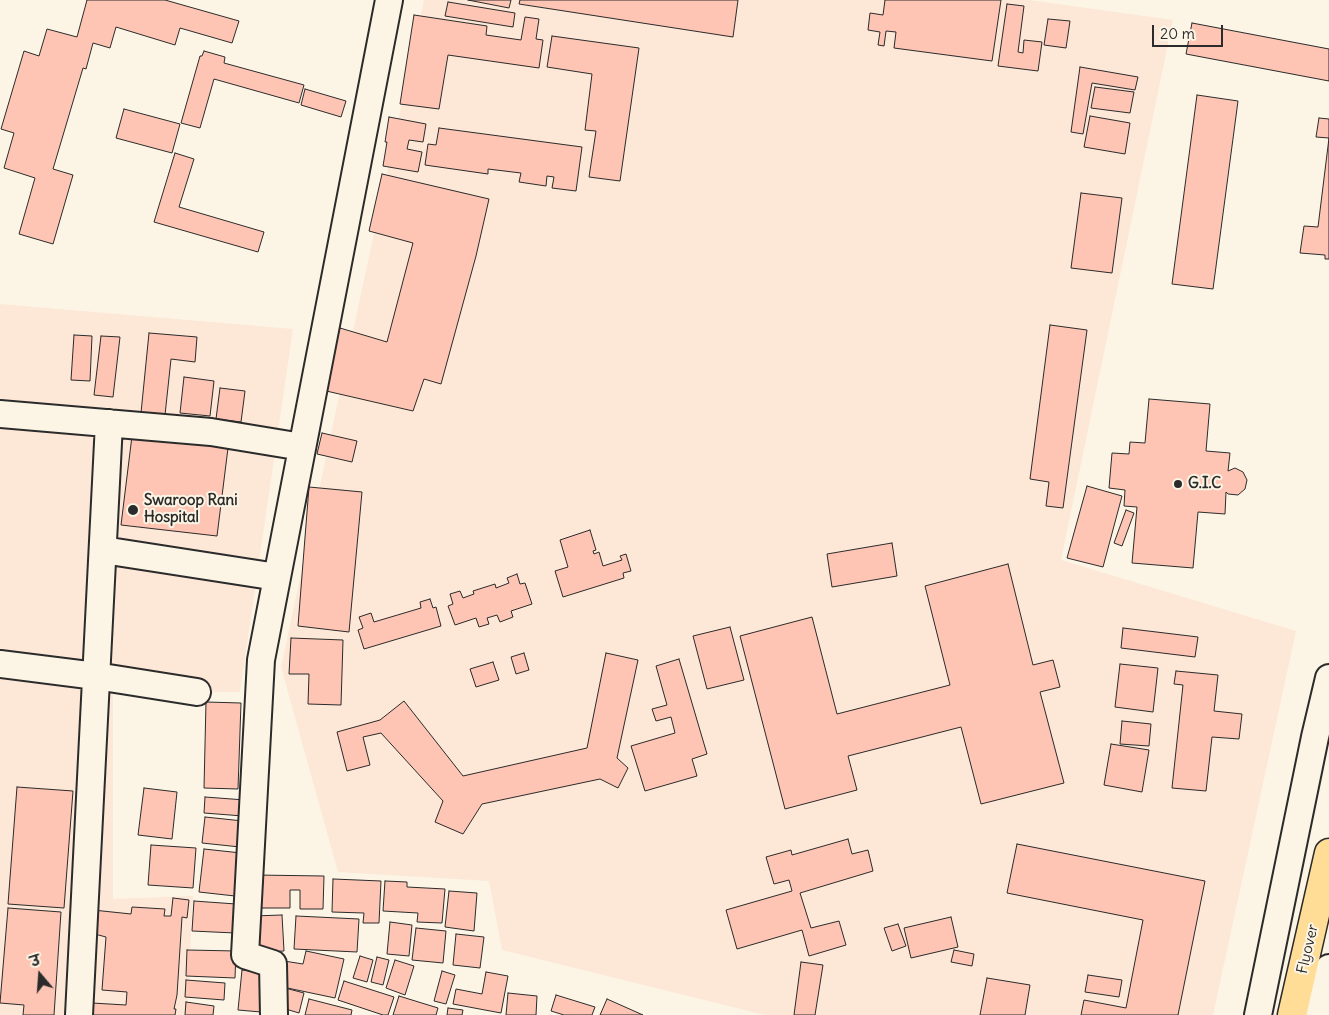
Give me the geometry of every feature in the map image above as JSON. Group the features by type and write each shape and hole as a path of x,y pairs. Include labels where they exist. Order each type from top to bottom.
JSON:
{"main road":[{"name":"Flyover","path":"1292,1015 1329,854"}],"street":[{"path":"274,1015 273,964 245,955 262,660 389,0"},
{"path":"0,414 211,432 302,447"},
{"path":"79,1015 109,423"},
{"path":"103,550 277,577"},
{"path":"0,664 96,676 197,692"},
{"path":"1258,1015 1315,737 1329,678"},
{"path":"1318,1015 1329,968"}],"shaded area":[{"path":"424,0 1029,0 1173,20 1061,560 1296,631 1213,1015 765,1015 502,950 489,881 338,872 281,667"},
{"name":"Swaroop Rani Hospital","path":"0,304 293,329 240,692 113,691 113,899 193,896 187,1015 0,1015"}],"building":[{"path":"87,0 165,0 239,21 232,43 180,28 175,45 116,27 110,48 93,43 86,69 83,68 53,169 73,175 53,244 19,234 35,178 4,168 14,133 1,129 24,51 39,56 47,29 77,37"},
{"path":"468,0 511,0 509,8"},
{"path":"520,0 738,0 733,37 519,4"},
{"path":"885,0 1001,0 992,61 894,48 896,32 886,31 884,46 878,45 880,32 868,30 870,13 883,15"},
{"path":"448,2 515,13 513,27 445,16"},
{"path":"1007,4 1024,6 1018,52 1023,53 1024,40 1042,42 1038,71 998,66"},
{"path":"414,15 487,26 486,35 521,40 525,17 539,19 536,39 543,40 539,68 448,55 439,109 400,104"},
{"path":"1048,19 1070,21 1066,48 1044,45"},
{"path":"1192,23 1329,49 1329,81 1186,54"},
{"path":"552,36 639,48 620,181 589,177 596,131 585,130 592,74 547,67"},
{"path":"204,51 225,57 224,63 304,85 299,103 214,79 200,128 181,123 200,56 202,56"},
{"path":"1080,67 1138,77 1135,90 1092,83 1083,134 1071,132"},
{"path":"1095,87 1134,92 1130,113 1091,108"},
{"path":"305,89 346,101 341,117 301,105"},
{"path":"1197,95 1238,101 1213,289 1172,284"},
{"path":"124,109 180,124 172,153 116,138"},
{"path":"1090,116 1130,123 1125,154 1084,147"},
{"path":"389,117 426,124 423,142 409,140 407,149 422,152 418,172 383,166"},
{"path":"1319,118 1329,119 1329,138 1316,137"},
{"path":"439,128 582,147 576,191 552,188 554,177 547,176 546,186 519,182 521,173 488,169 488,174 425,165 428,144 436,145"},
{"path":"1329,138 1329,259 1325,259 1325,255 1300,253 1304,226 1318,227"},
{"path":"175,153 194,159 179,207 264,232 258,252 154,222"},
{"path":"382,174 489,199 476,256 441,384 424,379 413,411 322,390 340,328 387,342 413,243 369,231"},
{"path":"1081,193 1122,198 1112,273 1071,268"},
{"path":"1050,325 1087,330 1063,508 1046,506 1049,482 1030,479"},
{"path":"149,333 197,337 195,362 171,359 165,415 141,413"},
{"path":"74,335 92,336 90,381 71,380"},
{"path":"101,336 120,337 113,397 94,395"},
{"path":"184,377 214,381 210,416 180,413"},
{"path":"220,388 245,391 241,422 216,419"},
{"name":"G.I.C","path":"1149,399 1210,404 1206,451 1230,453 1228,471 1235,468 1243,472 1247,480 1245,489 1238,495 1226,492 1225,514 1198,512 1193,568 1132,563 1137,507 1124,506 1125,490 1109,488 1112,453 1129,454 1130,442 1145,443"},
{"path":"322,433 357,441 352,462 317,454"},
{"path":"132,436 228,448 217,536 121,525"},
{"path":"1087,486 1122,496 1103,567 1067,558"},
{"path":"309,487 362,492 349,632 298,626"},
{"path":"1126,510 1134,513 1122,546 1114,543"},
{"path":"590,530 596,550 593,551 594,554 599,552 603,566 622,560 620,556 626,554 631,571 623,573 624,578 563,597 555,571 568,567 560,540"},
{"path":"892,543 897,576 832,587 827,554"},
{"path":"1008,564 1033,665 1053,660 1060,687 1040,692 1064,783 981,804 961,727 848,756 857,790 785,809 740,636 812,617 837,714 950,685 925,586"},
{"path":"517,574 520,584 525,583 532,604 511,611 513,617 500,622 497,615 487,618 489,624 479,627 476,618 455,625 448,606 453,604 450,594 460,591 463,598 474,594 473,591 495,584 496,588 509,583 507,578"},
{"path":"430,599 433,608 436,607 441,626 364,649 358,630 363,628 359,617 371,613 374,622 421,608 420,602"},
{"path":"730,627 744,680 707,689 693,636"},
{"path":"1123,628 1198,637 1195,657 1121,648"},
{"path":"291,638 343,640 341,705 308,704 309,674 289,674"},
{"path":"524,653 529,670 516,674 511,657"},
{"path":"606,653 638,660 617,758 628,768 618,788 600,779 482,804 463,834 435,822 443,801 381,733 363,737 370,765 347,771 337,732 380,720 404,701 463,776 587,748"},
{"path":"679,659 707,754 692,759 697,776 645,791 631,746 675,733 671,717 656,721 652,709 667,705 656,666"},
{"path":"493,662 499,680 476,687 470,669"},
{"path":"1120,664 1158,668 1153,712 1115,707"},
{"path":"1176,671 1218,675 1214,711 1242,714 1239,739 1212,737 1206,791 1172,788 1183,685 1174,684"},
{"path":"206,702 241,703 238,789 204,788"},
{"path":"1122,721 1151,724 1149,746 1120,744"},
{"path":"1111,744 1149,750 1142,792 1104,785"},
{"path":"17,787 73,791 64,908 8,904"},
{"path":"144,788 177,792 172,839 138,835"},
{"path":"205,797 245,800 243,816 204,813"},
{"path":"205,817 243,821 240,847 202,843"},
{"path":"848,839 852,854 868,850 873,871 800,893 811,928 839,921 846,945 809,956 802,930 737,949 726,910 792,891 789,880 774,884 766,857 791,850 792,855"},
{"path":"1017,844 1205,881 1178,1015 1081,1015 1084,1000 1126,1008 1143,920 1007,893"},
{"path":"151,845 196,848 193,888 148,885"},
{"path":"204,849 241,853 235,896 199,892"},
{"path":"255,875 324,876 323,909 300,909 300,890 290,890 290,908 255,908"},
{"path":"333,879 381,881 379,923 363,923 364,913 332,912"},
{"path":"385,881 407,882 407,887 445,889 442,923 417,922 418,913 383,911"},
{"path":"449,891 477,893 474,931 445,927"},
{"path":"173,898 189,900 187,918 182,917 175,1015 92,1015 92,1003 126,1005 127,992 102,990 106,937 91,933 93,910 131,914 132,907 165,909 164,916 171,916"},
{"path":"194,901 236,904 235,933 192,931"},
{"path":"8,908 61,912 54,1015 23,1015 24,1005 0,1003"},
{"path":"282,915 284,951 254,952 253,916"},
{"path":"296,916 359,919 357,952 294,949"},
{"path":"951,917 958,947 911,958 904,928"},
{"path":"390,922 412,925 409,956 387,954"},
{"path":"898,924 906,946 892,951 884,928"},
{"path":"416,928 446,931 443,963 412,960"},
{"path":"456,934 484,937 480,968 453,965"},
{"path":"187,950 236,951 235,978 186,976"},
{"path":"954,950 974,954 972,966 951,962"},
{"path":"306,951 344,959 335,998 278,986 284,961 303,964"},
{"path":"360,956 373,960 367,982 353,978"},
{"path":"377,957 389,960 383,985 371,982"},
{"path":"395,960 414,966 405,995 386,988"},
{"path":"801,962 823,965 815,1015 794,1015"},
{"path":"242,970 265,973 261,1012 238,1010"},
{"path":"442,971 455,975 446,1004 434,1001"},
{"path":"486,972 508,976 501,1013 453,1004 456,989 482,994"},
{"path":"1088,975 1122,980 1119,997 1085,992"},
{"path":"987,978 1030,985 1025,1015 980,1015"},
{"path":"186,980 225,983 224,1000 185,997"},
{"path":"344,981 394,997 388,1015 338,1000"},
{"path":"285,988 304,993 299,1013 279,1007"},
{"path":"508,993 537,996 536,1015 506,1015"},
{"path":"556,995 595,1007 592,1015 564,1015 551,1011"},
{"path":"399,996 438,1008 436,1015 393,1015"},
{"path":"309,999 352,1010 351,1015 305,1015"},
{"path":"607,999 643,1015 600,1015"},
{"path":"186,1002 214,1006 213,1015 185,1015"},
{"path":"448,1008 463,1010 462,1015 447,1015"}],"place":[{"name":"G.I.C","path":"1178,484"},
{"name":"Swaroop Rani Hospital","path":"133,510"}]}
